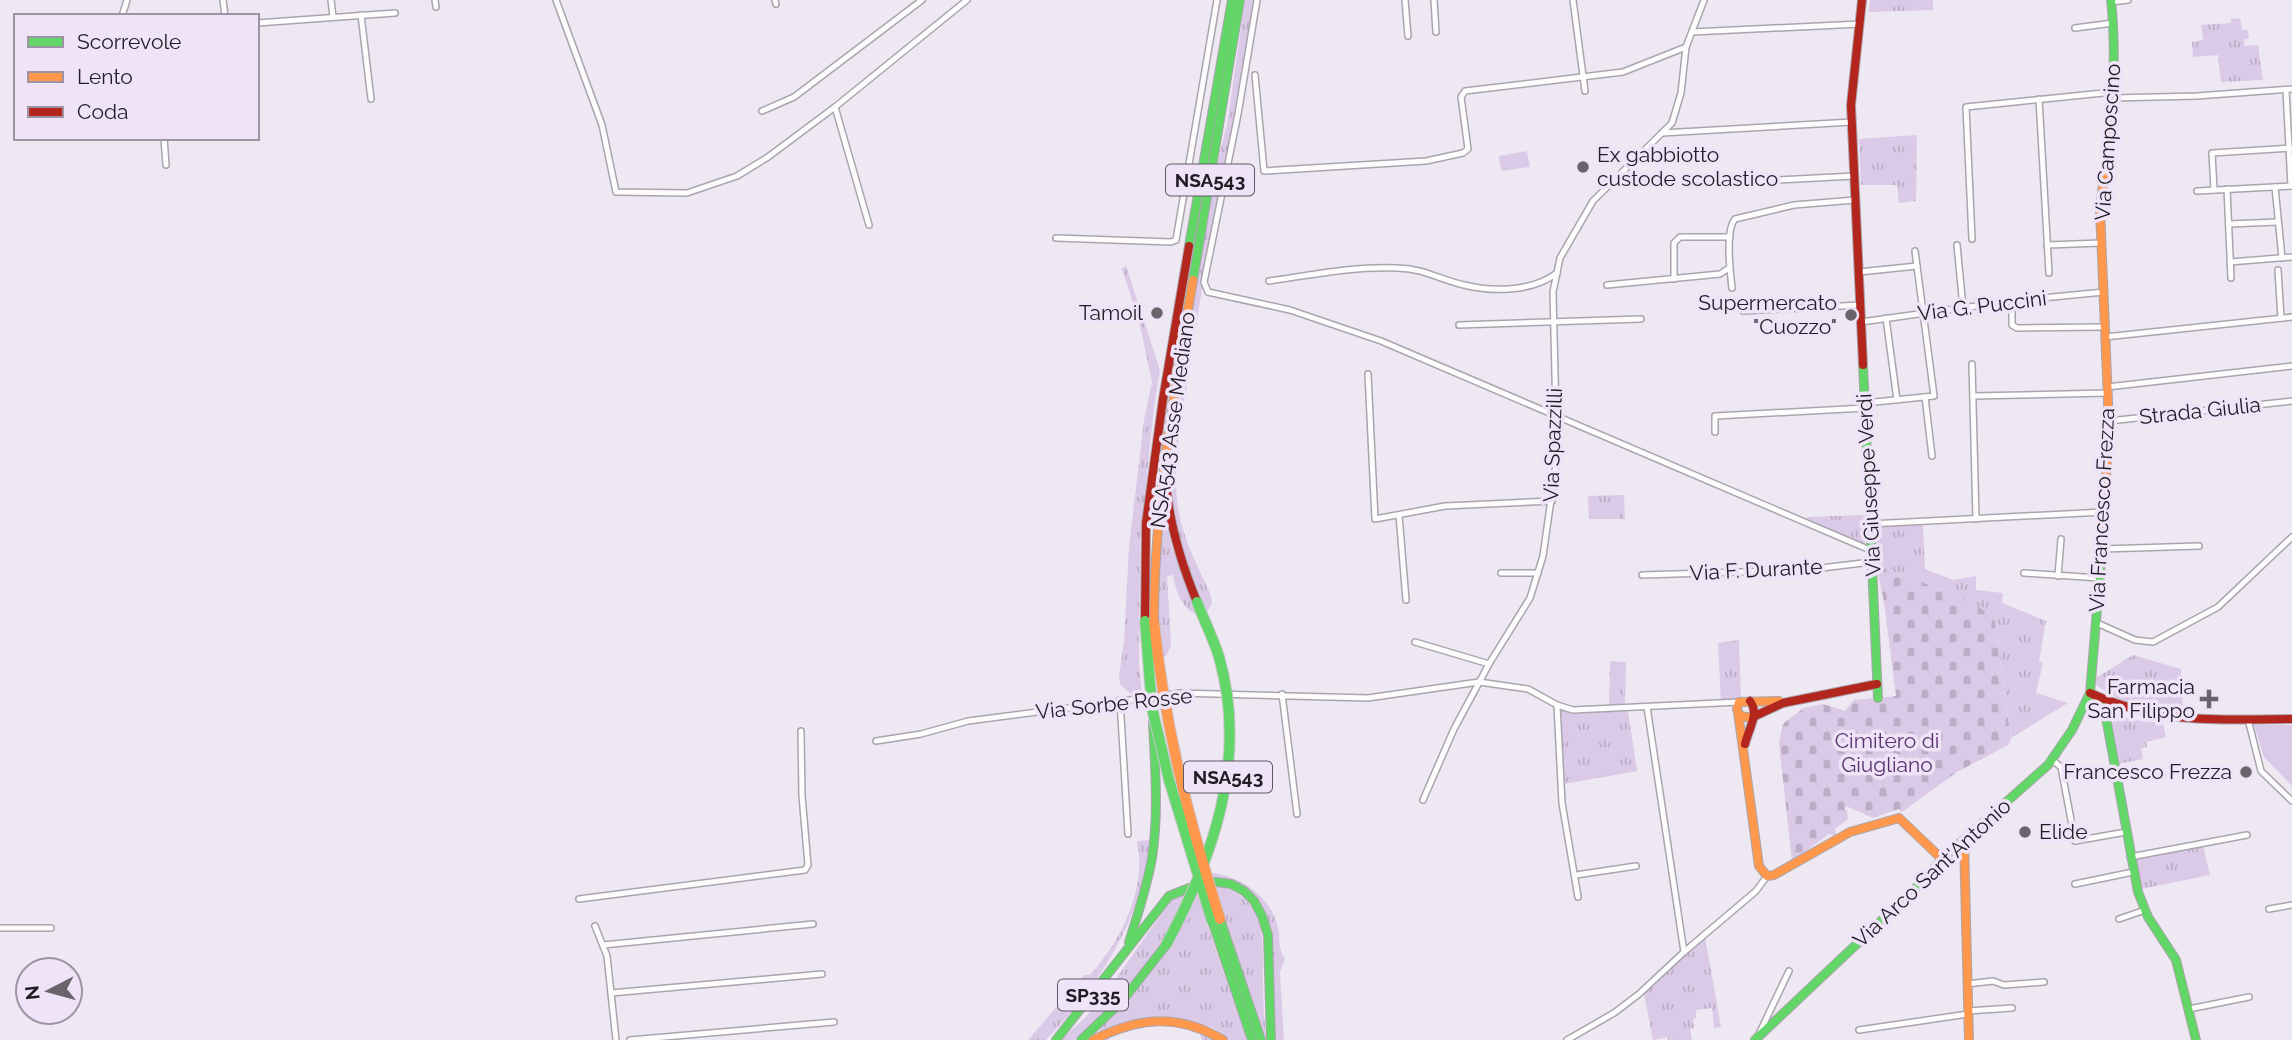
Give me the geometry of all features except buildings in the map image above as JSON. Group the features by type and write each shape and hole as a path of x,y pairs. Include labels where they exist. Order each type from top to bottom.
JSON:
{"main road":[{"name":"NSA543 Asse Mediano","path":"1232,0 1169,362 1146,523 1152,708 1169,780 1216,920 1261,1040"},
{"name":"NSA543 Asse Mediano","path":"1240,0 1165,448 1150,622 1172,752 1216,920 1252,1040"},
{"name":"Via Giuseppe Verdi","path":"1862,0 1851,105 1878,698"},
{"name":"Via Camposcino","path":"2105,332 2100,209 2113,95 2115,40 2111,1"},
{"name":"Via Francesco Frezza","path":"2090,693 2097,623 2109,421 2105,332"},
{"name":"NSA543","path":"1087,1038 1123,1000 1166,945 1190,900 1218,832 1229,772 1230,721 1219,657 1175,548 1170,526 1165,448"},
{"path":"1738,707 1742,717 1754,717 1772,707 1793,701 1840,694 1877,684"},
{"path":"2090,693 2137,713 2159,716 2292,719"},
{"name":"Via Arco Sant'Antonio","path":"1757,1039 1915,889 1942,859 2052,760 2072,730 2090,693"},
{"path":"1738,707 1750,701 1793,701"},
{"path":"1744,754 1746,737 1754,717 1754,705 1750,701"},
{"path":"2107,702 2105,712 2133,872 2145,911 2176,960 2196,1040"},
{"path":"1738,707 1759,866 1767,876 1774,875 1839,839 1884,820 1899,818 1942,859"},
{"name":"NSA543","path":"1127,947 1149,874 1153,846 1156,806 1152,708"},
{"path":"1964,841 1969,1040"},
{"path":"1127,947 1169,896 1186,886 1207,880 1225,882 1241,889 1258,904 1265,919 1268,935 1271,1040"},
{"name":"SP335","path":"1056,1040 1110,974 1127,947"},
{"name":"NSA543","path":"1087,1038 1138,1022 1158,1019 1180,1021 1203,1028 1222,1039"}],"street":[{"path":"331,0 332,17"},
{"path":"556,0 603,125 616,192 687,193 723,181 760,162 835,107 967,0"},
{"path":"762,111 794,97 922,0"},
{"path":"1056,237 1171,242 1176,240 1217,0"},
{"path":"1257,0 1238,114 1204,282 1208,292 1319,319 1420,357 1870,550"},
{"path":"1405,0 1408,36"},
{"path":"1434,0 1437,32"},
{"path":"1573,0 1585,91"},
{"name":"Via Spazzilli","path":"1538,573 1543,556 1557,457 1553,292 1560,258 1592,201 1672,123 1681,93 1686,47 1704,0"},
{"path":"2111,1 2128,0"},
{"path":"259,23 395,13"},
{"path":"361,15 371,99"},
{"path":"2075,28 2113,23"},
{"path":"1692,32 1860,24"},
{"path":"1255,75 1264,171 1426,161 1463,153 1468,149 1461,97 1465,91 1623,72 1686,47"},
{"path":"1972,239 1966,107 2039,99 2113,95 2197,96 2289,89 2291,186 2197,191"},
{"path":"2039,99 2049,273"},
{"path":"835,107 869,225"},
{"path":"1662,132 1852,122"},
{"path":"164,140 166,165"},
{"path":"2214,190 2212,153 2291,148"},
{"path":"1721,183 1854,176"},
{"path":"2275,187 2282,258"},
{"path":"2227,189 2231,278"},
{"path":"1732,288 1729,268 1730,236 1731,224 1735,219 1794,205 1855,200"},
{"path":"2230,224 2277,222"},
{"path":"1674,279 1674,243 1680,237 1730,236"},
{"path":"2046,245 2101,243"},
{"path":"1957,245 1963,307"},
{"path":"1715,432 1715,416 1865,406 1934,396 1915,251"},
{"path":"2230,262 2292,257"},
{"path":"1859,272 1917,266"},
{"path":"1269,281 1367,268 1401,268 1432,273 1464,285 1501,290 1548,280 1557,273"},
{"path":"1607,285 1720,274 1729,268"},
{"path":"2278,270 2281,318"},
{"name":"Via G. Puccini","path":"1861,322 1963,307 2104,292"},
{"path":"2012,301 2012,325 2017,328 2105,332 2292,317"},
{"path":"1743,311 1860,305"},
{"path":"1886,318 1897,400"},
{"path":"1459,325 1641,319"},
{"path":"1972,365 1976,519"},
{"path":"1973,396 2107,390 2292,366"},
{"path":"1368,374 1375,519 1445,506 1552,501"},
{"path":"1925,397 1932,456"},
{"name":"Strada Giulia","path":"2109,421 2292,401"},
{"path":"1870,524 2104,512"},
{"path":"1399,516 1406,600"},
{"path":"2097,623 2135,640 2153,642 2218,607 2292,537"},
{"path":"2058,576 2061,539"},
{"path":"2102,549 2199,546"},
{"name":"Via F. Durante","path":"1642,575 1805,570 1871,562"},
{"path":"1423,800 1454,729 1489,664 1530,598 1538,573 1501,573"},
{"path":"2024,573 2099,578"},
{"path":"1416,642 1489,664"},
{"name":"Via Sorbe Rosse","path":"876,741 922,734 968,721 1179,693 1368,698 1479,682 1528,689 1557,705 1573,710 1738,707"},
{"path":"1282,694 1297,814"},
{"path":"1119,700 1128,834"},
{"path":"1557,705 1562,803 1578,897"},
{"path":"1647,708 1684,952"},
{"path":"2248,719 2261,771 2292,801"},
{"path":"579,899 805,870 808,865 802,796 801,732"},
{"path":"2052,760 2062,767 2075,841 2126,832"},
{"path":"2130,858 2247,835"},
{"path":"1576,876 1636,866"},
{"path":"2075,884 2133,872"},
{"path":"1567,1040 1614,1013 1639,994 1756,891 1767,876"},
{"path":"2269,909 2292,905"},
{"path":"2119,919 2145,911"},
{"path":"603,945 813,924"},
{"path":"595,926 603,945 616,1040"},
{"path":"0,928 51,928"},
{"path":"1757,1039 1789,971"},
{"path":"611,993 822,974"},
{"path":"1967,984 1993,981 2004,985 2044,982"},
{"path":"2189,1009 2249,997"},
{"path":"1859,1030 1968,1012 2012,1008"},
{"path":"630,1040 834,1022"}],"green space":[{"path":"1245,0 1254,0 1205,270 1177,452 1176,489 1180,519 1211,596 1212,604 1206,613 1177,544 1168,484 1169,461 1185,344 1227,124"},
{"path":"1870,0 1933,0 1933,10 1869,12"},
{"path":"2240,18 2242,30 2248,30 2249,38 2244,40 2245,46 2258,45 2263,80 2221,82 2218,55 2193,57 2192,42 2203,40 2201,25 2231,23 2231,19"},
{"path":"1917,135 1916,201 1899,203 1897,185 1861,185 1859,139"},
{"path":"1527,151 1530,167 1501,171 1499,156"},
{"path":"1126,266 1160,370 1140,543 1139,663 1142,693 1131,694 1120,684 1119,676 1124,642 1129,547 1144,420 1152,382 1139,321 1122,269"},
{"path":"1624,495 1625,519 1589,519 1588,496"},
{"path":"1164,508 1171,544 1197,615 1187,608 1180,598 1173,575 1167,576 1171,646 1166,656 1161,659 1156,597"},
{"path":"1865,515 1865,544 1805,520 1808,517"},
{"path":"1923,525 1925,569 1953,580 1976,576 1976,590 2003,593 2002,603 2046,621 2039,661 2043,663 2036,693 2068,703 2011,738 1994,616 1959,596 1876,565 1874,527"},
{"name":"Cimitero di Giugliano","path":"1876,565 1959,596 1994,616 2010,744 1957,772 1902,812 1899,809 1873,818 1846,806 1848,819 1835,829 1836,836 1829,834 1792,861 1779,744 1784,723 1804,708 1823,704 1845,711 1854,700 1896,696 1884,602"},
{"path":"1739,640 1741,698 1721,701 1718,643"},
{"path":"2133,655 2181,669 2183,711 2137,706 2096,685 2096,678"},
{"path":"1610,661 1626,662 1623,706 1609,706"},
{"path":"1561,710 1575,713 1628,711 1637,771 1564,784"},
{"path":"2111,713 2135,720 2163,723 2166,737 2146,742 2147,747 2141,749 2143,759 2119,764"},
{"path":"2254,725 2292,725 2292,786 2264,757"},
{"path":"1150,840 1144,874 1132,915 1112,954 1089,990 1046,1040 1028,1040 1084,975 1090,975 1112,946 1135,896 1139,859 1137,841"},
{"path":"2203,845 2210,875 2141,889 2134,858"},
{"path":"1212,873 1244,883 1262,898 1274,916 1285,959 1280,972 1284,1040 1275,1040 1260,904 1213,878"},
{"path":"1215,884 1244,899 1258,920 1262,933 1263,1002 1267,1040 1223,913 1206,921 1247,1040 1229,1040 1215,1029 1202,1024 1216,1040 1202,1040 1199,1031 1165,1025 1132,1030 1109,1037 1109,1040 1102,1040 1105,1038 1095,1022 1074,1040 1060,1040 1085,1018 1103,997 1172,899 1183,892"},
{"path":"1705,937 1721,1027 1714,1028 1712,1008 1696,1010 1694,1028 1690,1029 1692,1040 1668,1040 1667,1037 1653,1040 1644,994"}],"traffic: fast":[{"path":"1189,246 1232,0"},
{"path":"1193,280 1240,0"},
{"path":"2109,135 2114,68 2111,0"},
{"path":"1863,365 1878,698"},
{"path":"1755,1040 1915,889 1942,859 2048,765 2072,730 2090,693 2101,562"},
{"path":"1166,945 1199,877 1212,841 1228,769 1230,732 1227,695 1219,657 1197,602"},
{"path":"1145,621 1152,708 1169,780 1212,921"},
{"path":"2107,702 2105,712 2138,892 2148,917 2176,960 2196,1040"},
{"path":"1129,942 1148,879 1154,841 1156,790 1153,722"},
{"path":"1056,1040 1169,896 1202,883 1217,882 1231,884 1244,891 1254,901 1262,916 1268,935 1271,1040"},
{"path":"1220,919 1261,1040"},
{"path":"1212,921 1252,1040"},
{"path":"1081,1040 1123,1000 1166,945"}],"traffic: slow":[{"path":"2101,562 2109,425 2100,209 2109,135"},
{"path":"1154,622 1161,493 1193,280"},
{"path":"1154,622 1164,698 1179,772 1220,919"},
{"path":"1753,718 1740,716 1737,709 1739,702 1779,701"},
{"path":"1738,712 1759,866 1767,876 1774,875 1850,832 1899,818 1942,859"},
{"path":"1964,841 1969,1040"},
{"path":"1093,1040 1126,1026 1158,1021 1190,1025 1223,1040"}],"traffic: jam":[{"path":"1862,0 1851,105 1863,365"},
{"path":"1145,621 1146,523 1163,399 1189,246"},
{"path":"1166,482 1177,543 1197,602"},
{"path":"1755,716 1783,703 1877,684"},
{"path":"2090,693 2115,703 2164,715 2214,719 2292,719"},
{"path":"1745,744 1754,716 1750,701"}],"place":[{"name":"Ex gabbiotto custode scolastico","path":"1583,167"},
{"name":"Tamoil","path":"1157,313"},
{"name":"Supermercato \"Cuozzo\"","path":"1851,315"},
{"name":"Farmacia San Filippo","path":"2209,699"},
{"name":"Francesco Frezza","path":"2246,772"},
{"name":"Elide","path":"2025,832"}]}
